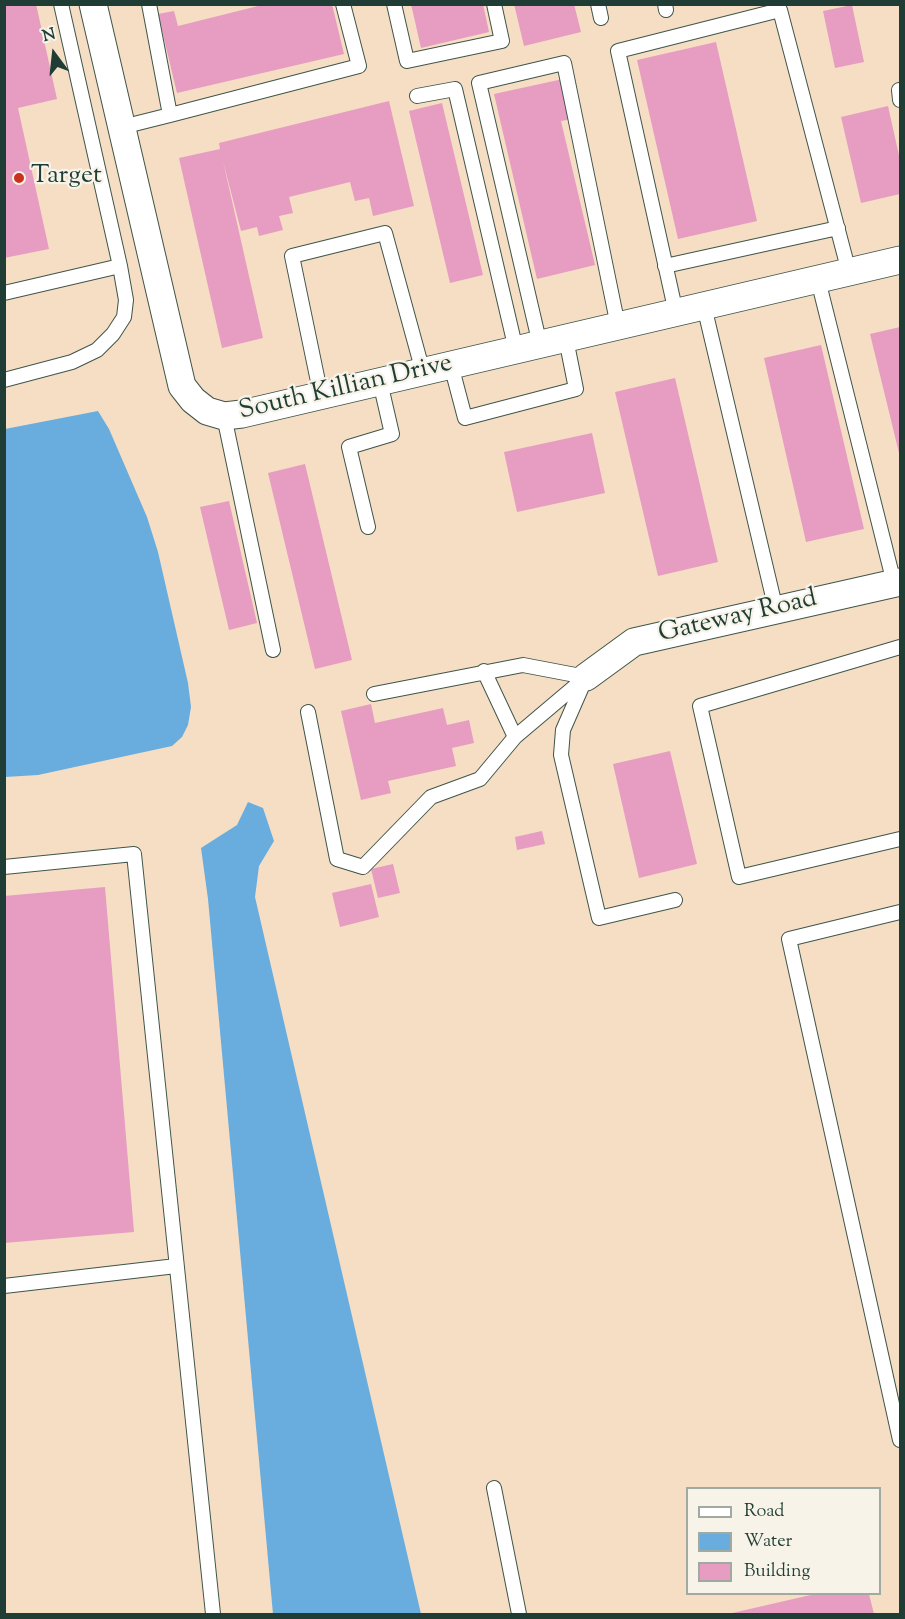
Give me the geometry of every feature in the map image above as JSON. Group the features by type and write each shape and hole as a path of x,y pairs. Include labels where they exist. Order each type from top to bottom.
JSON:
{"street":[{"name":"South Killian Drive","path":"93,4 182,386 193,400 207,411 224,416 242,414 900,260"},
{"name":"Gateway Road","path":"586,677 634,642 897,582"}],"lane":[{"path":"4,380 72,362 97,350 113,334 124,316 126,300 120,266 61,4"},
{"path":"149,4 170,115"},
{"path":"122,127 358,66 343,4"},
{"path":"394,4 407,61 502,41 494,4"},
{"path":"676,313 618,51 780,10 849,272"},
{"path":"528,347 479,83 564,63 618,326"},
{"path":"417,96 455,89 528,347"},
{"path":"665,266 838,228"},
{"path":"321,396 292,256 385,233 423,372"},
{"path":"4,293 120,266"},
{"path":"818,280 897,582"},
{"path":"704,306 776,610"},
{"path":"451,366 465,418 576,389 566,339"},
{"path":"368,527 349,447 392,434 380,382"},
{"path":"224,416 273,650"},
{"path":"900,647 700,706 739,877 900,839"},
{"path":"375,694 523,665 586,677"},
{"path":"484,671 515,737"},
{"path":"308,712 337,859 363,867 431,797 480,779 515,737 586,677"},
{"path":"586,677 563,730 561,755 599,918 675,900"},
{"path":"4,867 135,854 213,1614"},
{"path":"900,912 789,939 900,1440"},
{"path":"4,1286 176,1266"},
{"path":"494,1488 519,1614"}],"water":[{"path":"98,411 109,429 147,517 158,552 188,683 191,707 188,725 182,737 172,746 38,775 5,777 5,429"},
{"path":"248,802 263,808 274,841 259,866 255,897 421,1614 273,1614 208,899 201,848 237,825"}],"building":[{"name":"Target","path":"4,4 36,4 57,99 18,108 49,249 4,258"},
{"path":"266,4 332,4 344,54 177,93 158,14 174,11 178,26"},
{"path":"411,4 483,4 489,32 421,48"},
{"path":"514,4 574,4 581,32 524,46"},
{"path":"852,5 864,62 835,68 823,11"},
{"path":"716,42 757,221 678,239 637,60"},
{"path":"563,79 572,119 561,121 595,265 537,279 494,94"},
{"path":"389,101 414,206 373,216 369,198 355,201 350,182 289,197 293,213 279,216 283,230 259,236 257,227 241,231 223,161 263,338 222,348 179,158 220,149 219,143"},
{"path":"442,103 483,275 450,283 409,111"},
{"path":"888,106 900,160 900,194 861,203 841,117"},
{"path":"900,327 900,457 870,334"},
{"path":"821,345 864,529 806,542 764,358"},
{"path":"675,378 718,562 658,576 615,392"},
{"path":"592,433 605,493 517,512 504,452"},
{"path":"305,464 352,660 315,669 268,473"},
{"path":"229,501 257,623 229,630 200,507"},
{"path":"371,704 375,723 443,708 447,725 469,720 474,743 452,748 456,766 388,781 391,793 361,800 341,711"},
{"path":"670,751 697,864 639,878 613,764"},
{"path":"542,831 545,844 517,850 515,837"},
{"path":"393,864 400,893 378,898 371,869"},
{"path":"371,884 379,917 340,927 332,893"},
{"path":"105,887 134,1232 4,1243 4,896"},
{"path":"811,1595 869,1595 874,1614 728,1614"}],"place":[{"name":"Target","path":"19,178"}]}
